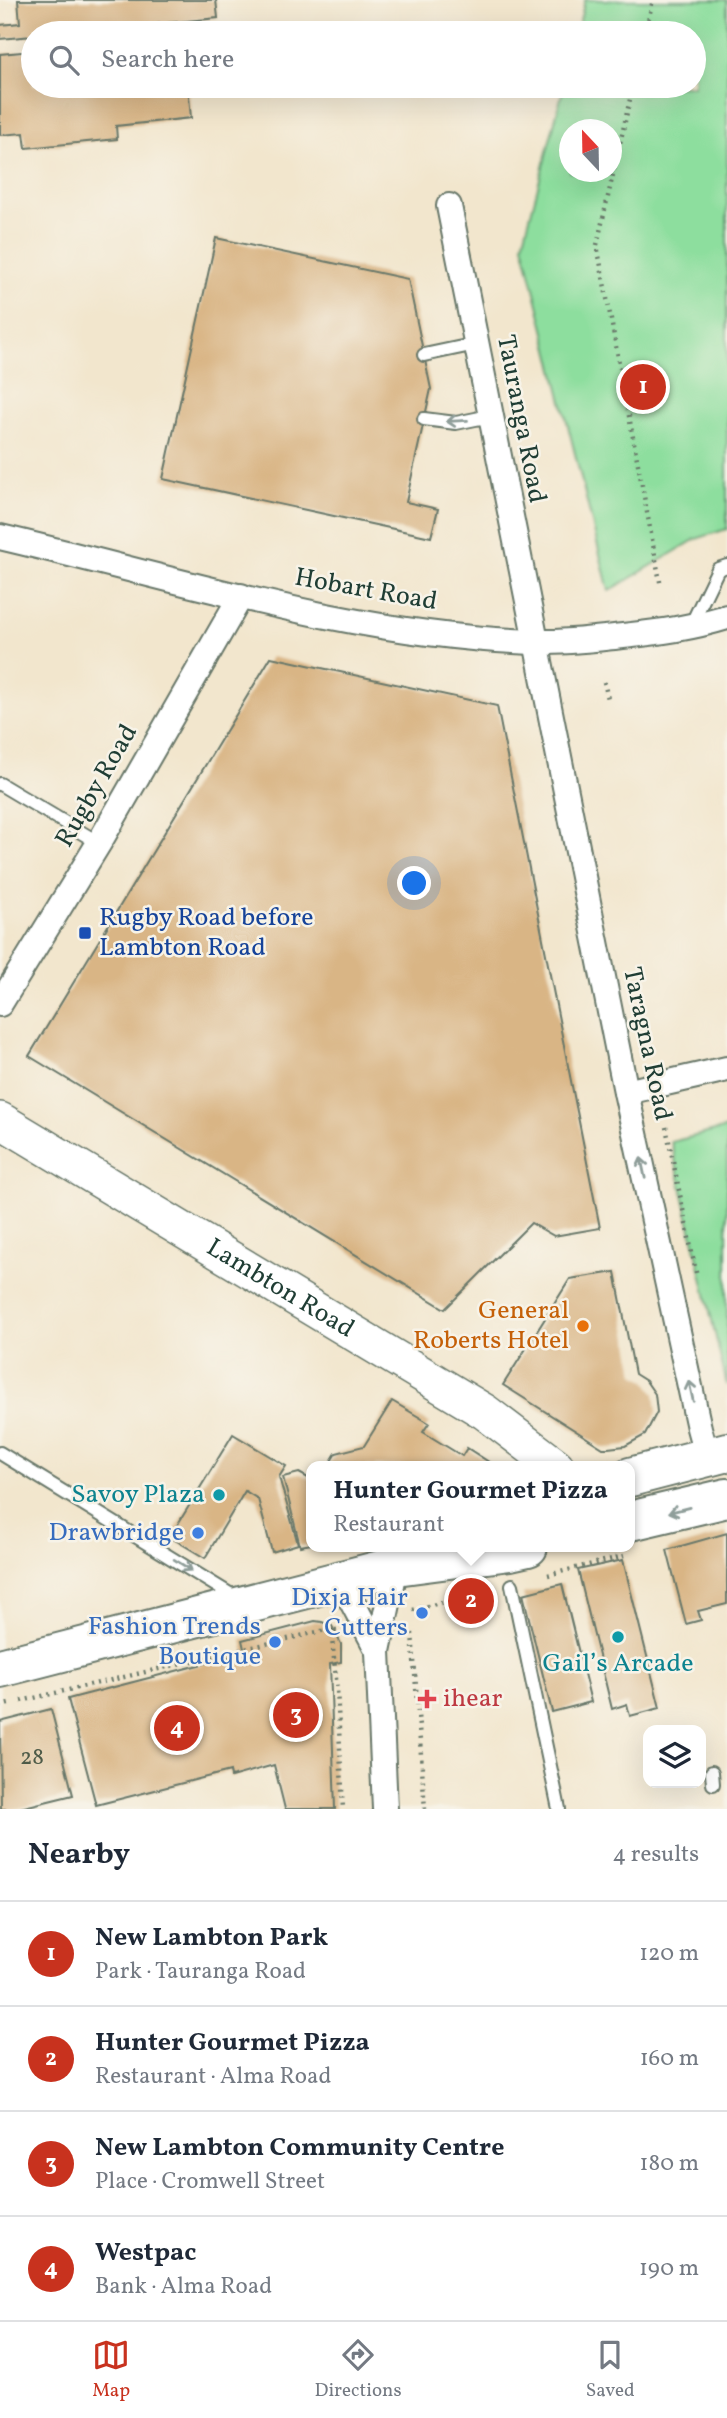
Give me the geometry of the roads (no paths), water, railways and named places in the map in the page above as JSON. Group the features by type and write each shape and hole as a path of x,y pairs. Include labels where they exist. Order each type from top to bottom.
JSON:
{"main road":[{"name":"Lambton Road","path":"0,1120 485,1412 549,1461"},
{"path":"635,1476 717,1454"},
{"path":"635,1536 727,1498"},
{"path":"396,1566 427,1552"},
{"path":"0,1668 396,1566 502,1552"}],"street":[{"name":"Tauranga Road","path":"449,206 536,643"},
{"name":"Hobart Road","path":"0,537 365,624 442,635 536,643 600,639 690,628 727,617"},
{"name":"Rugby Road","path":"0,1004 99,843 241,596"},
{"name":"Taragna Road","path":"536,643 626,1092 696,1414 717,1454"},
{"path":"626,1092 727,1069"},
{"path":"385,1809 378,1651 396,1566"},
{"path":"341,1581 378,1651"}],"lane":[{"path":"424,355 476,344"},
{"path":"424,419 456,423 490,416"},
{"path":"690,628 718,569 727,566"},
{"path":"0,785 99,843"},
{"path":"0,1453 247,1604"},
{"path":"512,1585 559,1809"}],"place":[{"name":"New Lambton Park","path":"643,387"},
{"name":"Rugby Road before Lambton Road","path":"85,933"},
{"name":"General Roberts Hotel","path":"583,1326"},
{"name":"Savoy Plaza","path":"219,1495"},
{"name":"Drawbridge","path":"198,1533"},
{"name":"Hunter Gourmet Pizza","path":"471,1601"},
{"name":"Dixja Hair Cutters","path":"422,1613"},
{"name":"Gail’s Arcade","path":"618,1637"},
{"name":"Fashion Trends Boutique","path":"275,1642"},
{"name":"ihear","path":"427,1699"},
{"name":"New Lambton Community Centre","path":"296,1715"},
{"name":"Westpac","path":"177,1728"}]}
